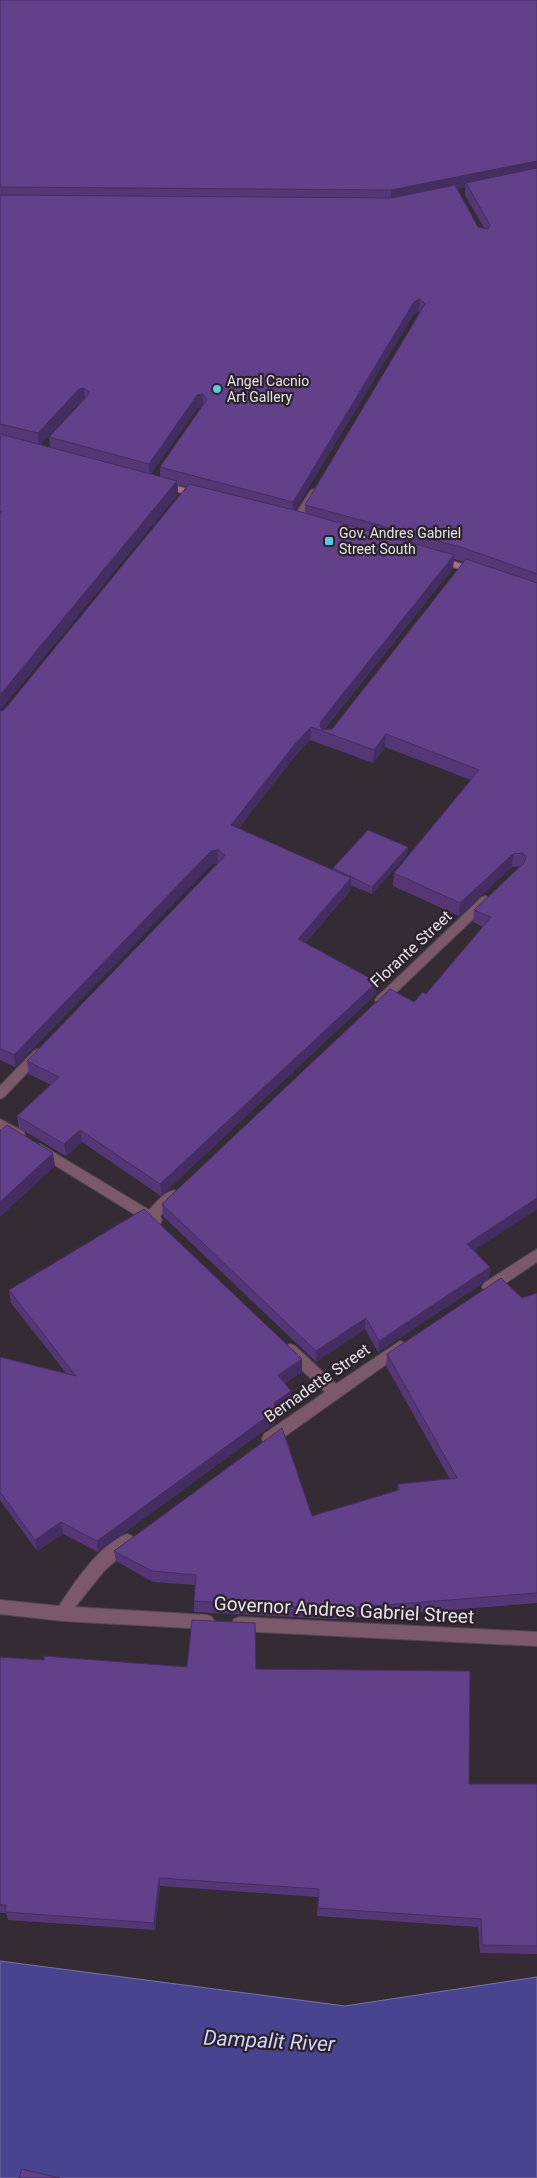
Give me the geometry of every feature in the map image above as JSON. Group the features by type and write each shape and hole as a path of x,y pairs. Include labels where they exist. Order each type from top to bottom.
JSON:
{"main road":[{"path":"152,482 184,496 206,497"},
{"path":"425,556 459,570 480,573"}],"street":[{"path":"297,519 318,485"},
{"name":"Florante Street","path":"374,1006 496,891"},
{"path":"0,1094 47,1044"},
{"path":"0,1124 151,1216 165,1229"},
{"path":"151,1216 180,1189"},
{"path":"480,1293 537,1255"},
{"path":"278,1337 334,1391"},
{"name":"Bernadette Street","path":"254,1449 334,1391 415,1337"},
{"path":"63,1614 76,1590 104,1559 136,1536"},
{"name":"Governor Andres Gabriel Street","path":"0,1608 63,1614 537,1639"}],"water":[{"name":"Dampalit River","path":"0,1961 345,2006 537,1977 537,2178 0,2178"}],"building":[{"path":"0,0 537,0 537,161 391,190 0,187"},
{"path":"537,168 537,574 464,548 305,505 425,304 420,299 414,302 293,502 160,467 207,399 203,394 197,395 149,464 49,437 87,396 89,392 84,388 79,389 38,433 0,424 0,195 392,198 455,185 478,227 488,229 490,225 466,183"},
{"path":"0,434 177,481 0,695 0,514 2,512 0,511"},
{"path":"189,484 294,510 454,555 321,721 320,726 322,730 332,729 466,559 537,583 537,1198 467,1244 490,1267 379,1341 366,1318 316,1351 162,1204 390,989 414,1002 423,992 426,994 491,917 474,910 524,863 526,857 523,853 513,854 460,903 394,873 479,770 386,734 374,750 311,727 295,744 231,825 351,878 298,939 377,982 160,1184 80,1130 64,1144 17,1116 59,1077 27,1061 225,855 218,850 211,851 14,1055 0,1048 0,711 4,710"},
{"path":"368,830 408,847 372,887 333,868"},
{"path":"7,1125 53,1153 0,1202 0,1131"},
{"path":"144,1209 302,1359 278,1375 291,1391 274,1403 276,1410 97,1541 61,1522 35,1540 0,1492 0,1357 76,1376 9,1290"},
{"path":"501,1278 522,1298 537,1293 537,1593 336,1609 194,1601 196,1575 152,1571 114,1551 282,1428 312,1516 399,1490 398,1484 457,1478 387,1354"},
{"path":"192,1620 255,1623 256,1669 470,1671 469,1784 537,1784 537,1946 482,1945 481,1919 318,1908 319,1889 159,1878 154,1923 5,1912 6,1905 0,1905 0,1657 44,1660 44,1656 187,1667"},
{"path":"22,2169 60,2178 19,2178"}],"place":[{"name":"Angel Cacnio Art Gallery","path":"217,389"},
{"name":"Gov. Andres Gabriel Street South","path":"329,541"}]}
